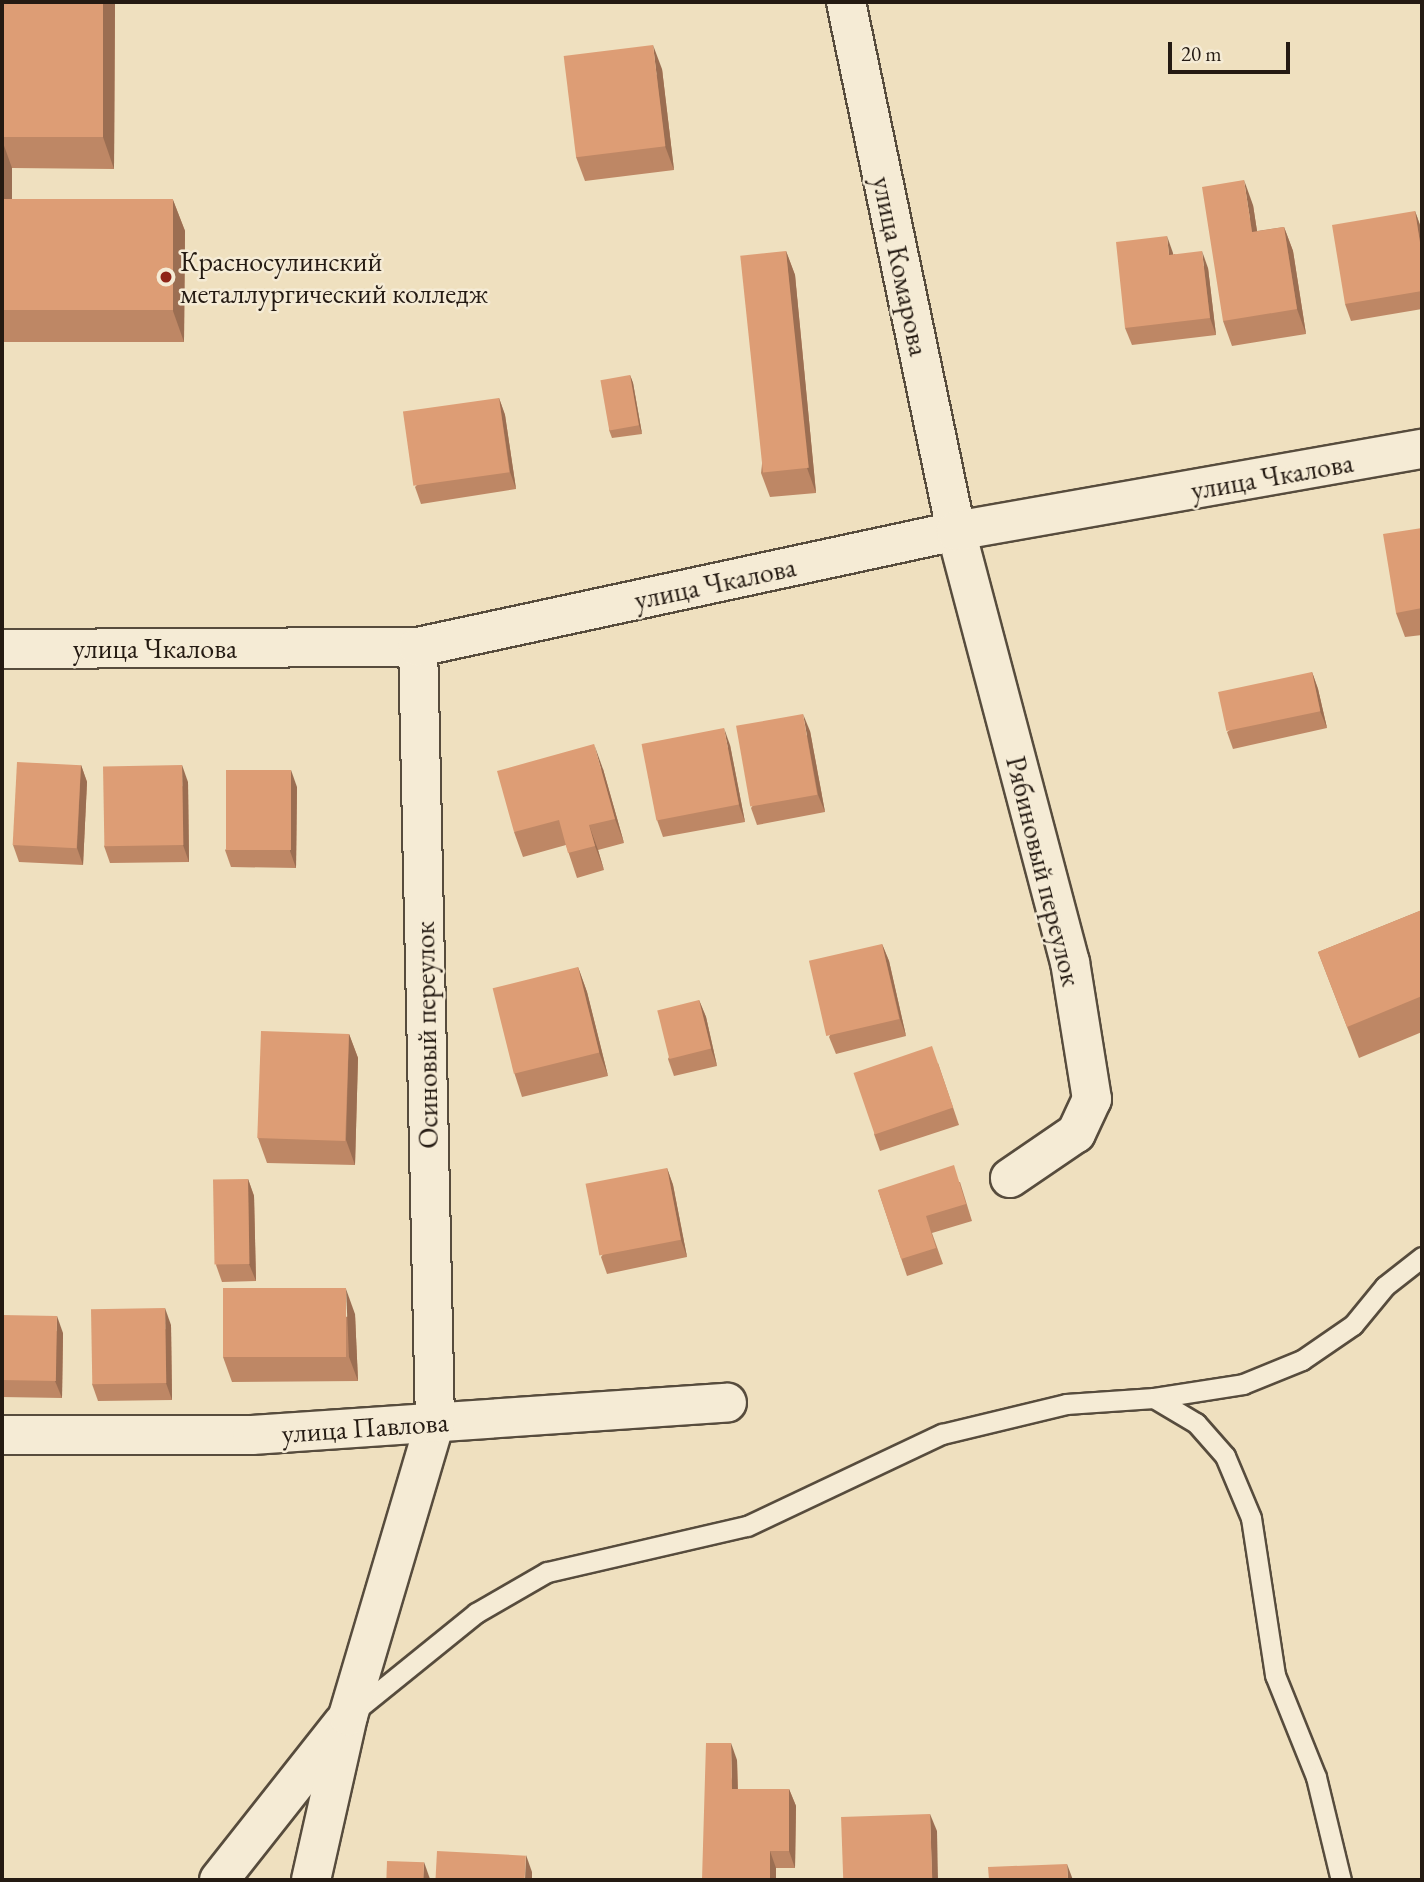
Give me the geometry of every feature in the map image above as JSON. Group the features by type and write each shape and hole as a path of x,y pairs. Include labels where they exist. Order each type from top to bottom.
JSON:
{"street":[{"name":"улица Комарова","path":"846,2 956,531"},
{"name":"улица Чкалова","path":"2,649 418,647 956,531 1422,449"},
{"name":"Рябиновый переулок","path":"956,531 1070,962 1092,1099 1076,1133 1010,1178"},
{"name":"Осиновый переулок","path":"311,1880 348,1716 435,1423 418,647"},
{"name":"улица Павлова","path":"2,1434 252,1435 727,1403"},
{"path":"219,1880 348,1716"}],"lane":[{"path":"348,1716 476,1613 547,1572 747,1526 942,1434 1066,1404 1154,1398 1243,1384 1302,1360 1353,1325 1385,1286 1422,1256"},
{"path":"1154,1398 1196,1423 1225,1456 1251,1518 1275,1675 1316,1777 1341,1880"}],"building":[{"path":"2,2 103,2 103,137 2,137"},
{"path":"653,45 665,146 576,157 564,56"},
{"path":"1244,180 1252,232 1284,227 1297,309 1223,321 1202,187"},
{"path":"2,199 173,199 173,310 2,310"},
{"path":"1415,211 1422,255 1422,291 1345,304 1332,225"},
{"path":"1167,236 1169,255 1202,251 1210,318 1125,328 1116,242"},
{"path":"786,251 809,468 763,473 740,256"},
{"path":"630,375 639,425 609,430 600,380"},
{"path":"499,398 509,472 413,486 403,411"},
{"path":"1422,528 1422,608 1396,613 1383,534"},
{"path":"1312,672 1320,711 1226,731 1218,692"},
{"path":"803,714 817,795 750,807 736,726"},
{"path":"724,728 739,805 656,821 642,744"},
{"path":"594,744 615,819 589,825 595,846 568,853 559,820 514,832 497,771"},
{"path":"17,762 81,765 77,848 13,845"},
{"path":"182,765 183,845 104,846 103,766"},
{"path":"226,770 291,770 291,850 226,850"},
{"path":"1422,910 1422,996 1347,1027 1318,952"},
{"path":"882,944 899,1019 826,1036 809,961"},
{"path":"578,967 599,1052 514,1074 493,988"},
{"path":"699,1000 711,1049 669,1059 657,1010"},
{"path":"261,1031 349,1034 345,1141 257,1138"},
{"path":"932,1046 953,1107 875,1134 854,1073"},
{"path":"954,1165 966,1204 926,1216 936,1248 901,1259 878,1190"},
{"path":"667,1168 681,1240 599,1255 586,1184"},
{"path":"248,1179 249,1264 214,1265 213,1180"},
{"path":"223,1288 346,1288 346,1357 223,1357"},
{"path":"165,1308 166,1383 92,1384 91,1309"},
{"path":"2,1315 57,1316 56,1381 2,1380"},
{"path":"706,1743 731,1743 732,1789 789,1789 789,1851 770,1851 770,1880 702,1880"},
{"path":"930,1814 932,1880 843,1880 841,1817"},
{"path":"437,1851 526,1856 525,1880 435,1880"},
{"path":"387,1861 424,1862 423,1880 386,1880"},
{"path":"1067,1864 1068,1880 989,1880 988,1867"}],"place":[{"name":"Красносулинский металлургический колледж","path":"166,277"}]}
